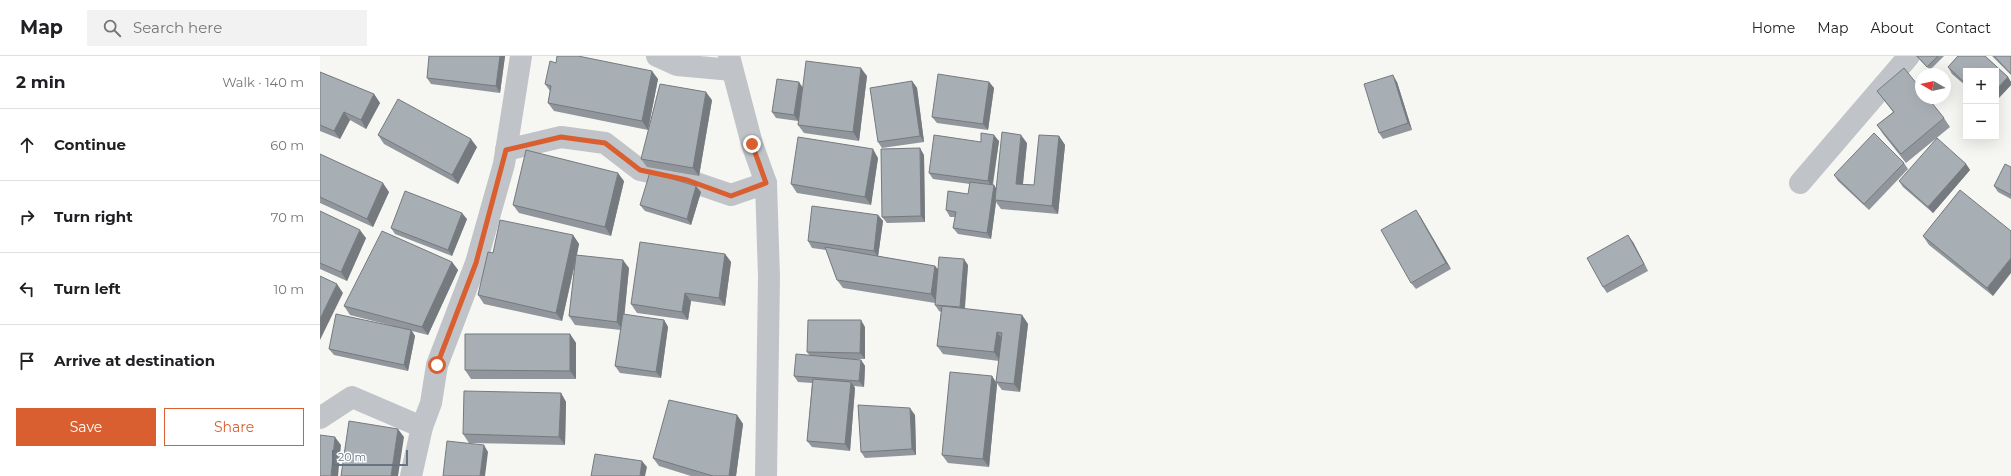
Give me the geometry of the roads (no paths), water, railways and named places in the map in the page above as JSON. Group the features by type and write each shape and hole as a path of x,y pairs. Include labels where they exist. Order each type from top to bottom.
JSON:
{"street":[{"path":"411,476 422,427 431,403 437,365 476,263 506,150 521,56"},
{"path":"657,56 677,65 731,63 752,144 766,183 770,277 766,476"},
{"path":"1800,183 1909,56"},
{"path":"506,150 561,137 605,143 640,170 687,180 731,196 766,183"},
{"path":"320,418 352,398 422,427"}]}
